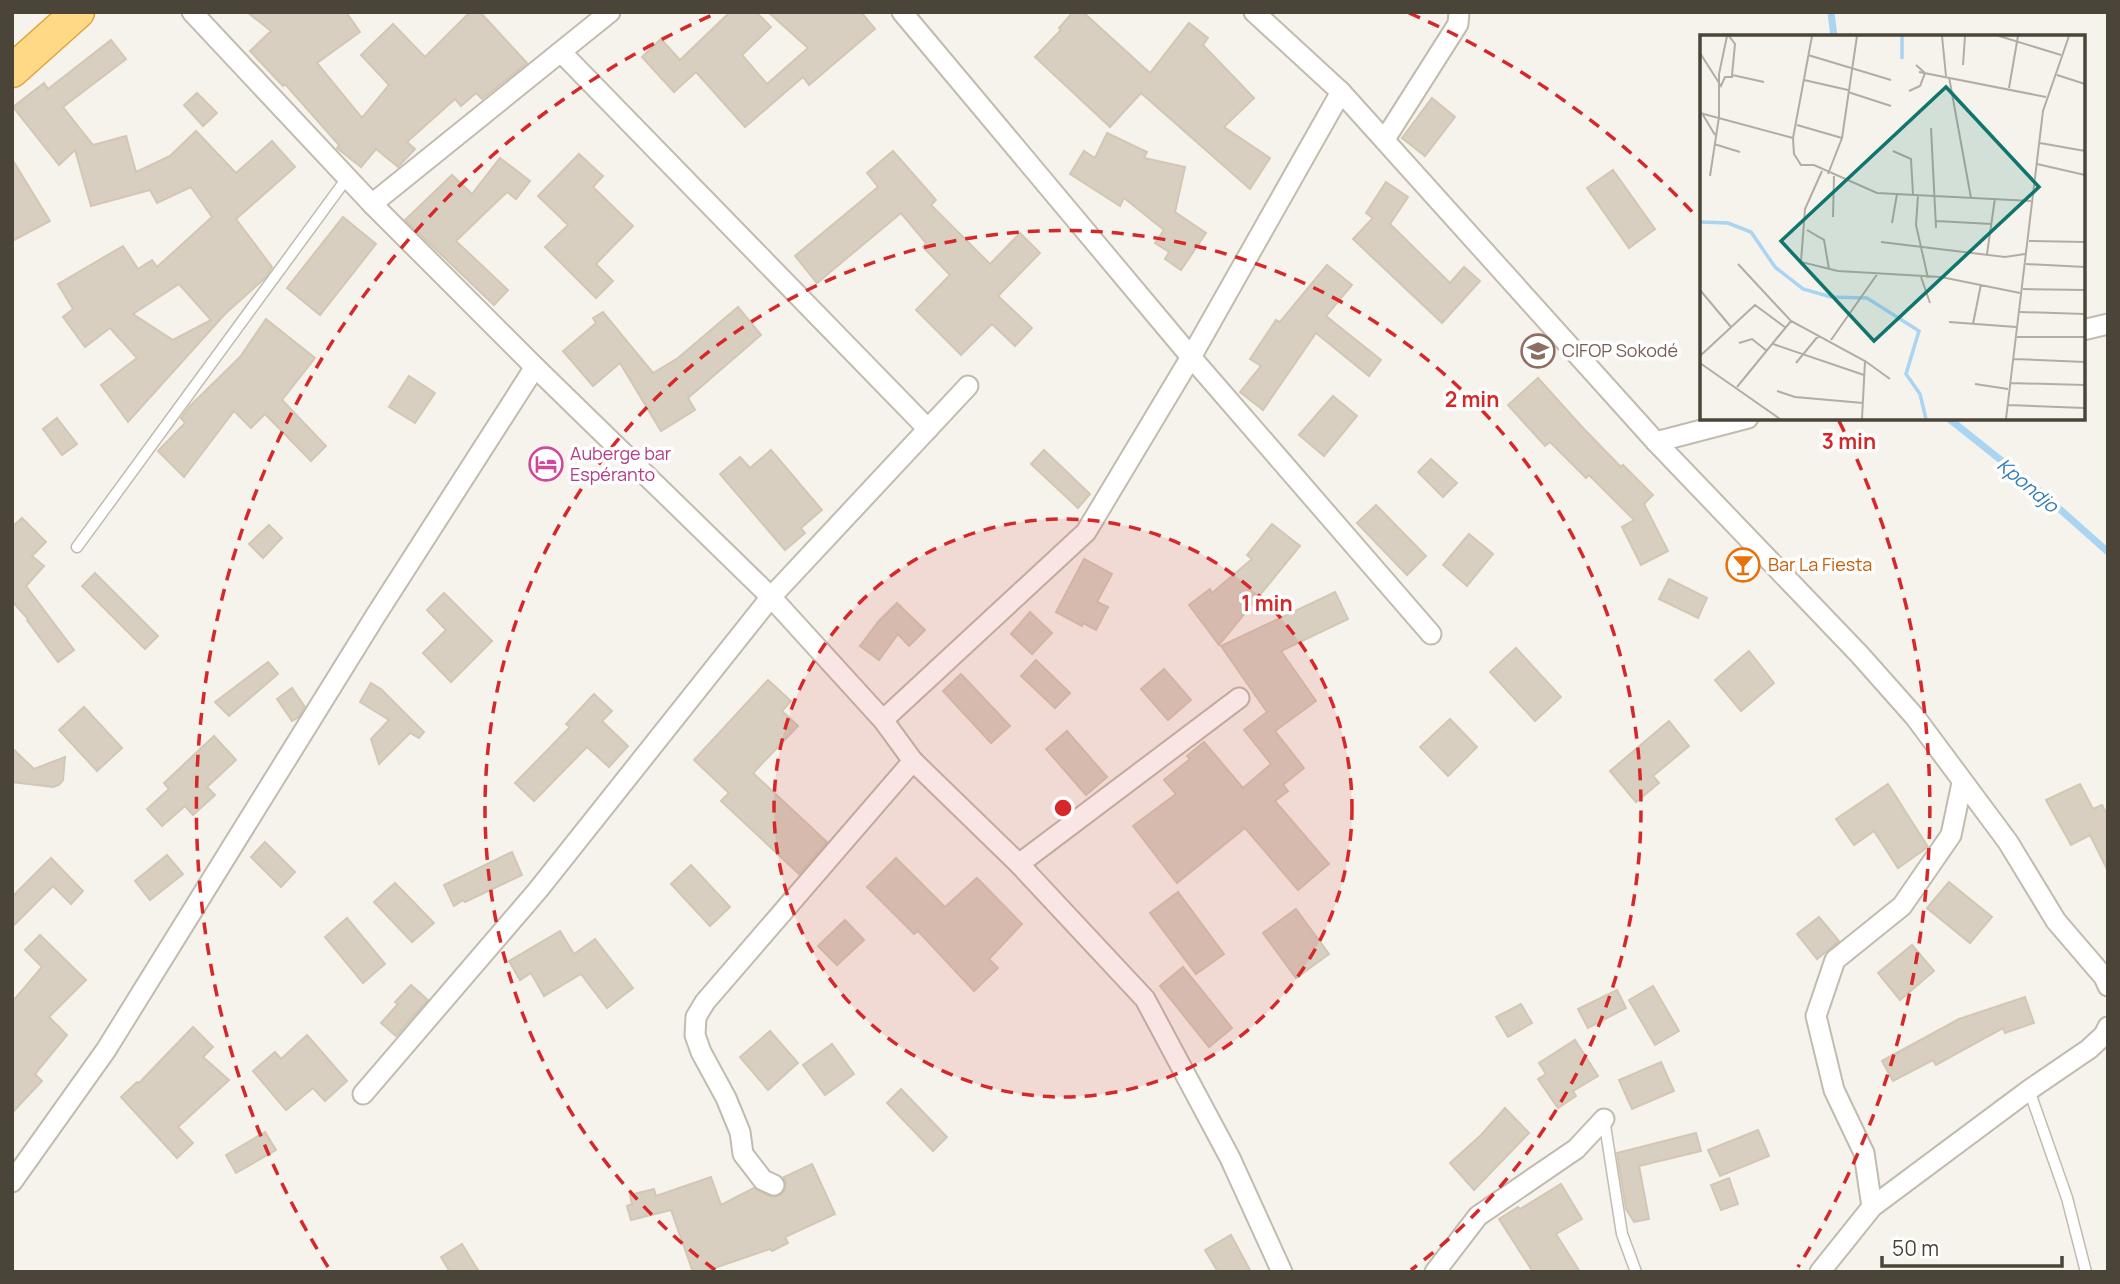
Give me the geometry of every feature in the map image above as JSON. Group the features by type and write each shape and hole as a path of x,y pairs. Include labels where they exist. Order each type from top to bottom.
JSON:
{"highway":[{"path":"12,71 78,12"}],"street":[{"path":"191,12 372,204 771,597 883,720 913,761 1019,864 1145,999 1230,1158 1282,1272"},
{"path":"372,204 610,12"},
{"path":"902,12 1191,357 1431,634"},
{"path":"1254,12 1341,92 1657,442 1860,655 1915,718 2008,842 2056,921 2104,977 2108,986"},
{"path":"1385,139 1458,24 1460,12"},
{"path":"561,52 928,429"},
{"path":"883,720 1086,532 1191,357 1341,92"},
{"path":"2085,330 2108,324"},
{"path":"12,1182 106,1050 376,615 535,367"},
{"path":"363,1094 538,890 771,597 968,386"},
{"path":"1657,442 1740,420"},
{"path":"1019,864 1239,698"},
{"path":"774,1185 763,1180 743,1154 740,1132 731,1109 695,1035 696,1017 705,1002 913,761"},
{"path":"1872,1207 1864,1153 1834,1090 1815,1016 1835,960 1902,906 1951,835 1962,782"},
{"path":"1820,1272 1872,1207 2029,1090 2089,1049 2104,1035 2108,1027"},
{"path":"1435,1272 1478,1216 1576,1149 1604,1119"}],"lane":[{"path":"77,547 347,178"},
{"path":"2029,1090 2067,1198 2086,1272"},
{"path":"1604,1119 1622,1234 1636,1272"}],"building":[{"path":"247,12 346,12 360,32 317,63 362,118 389,85 361,55 393,24 425,57 470,12 480,12 527,63 482,99 476,93 461,106 455,99 407,142 415,149 398,167 376,149 361,167 337,148 339,145 285,84 283,86 250,51 271,31"},
{"path":"730,12 756,12 771,27 742,55 767,84 808,48 768,12 861,12 875,29 809,85 803,77 745,127 696,72 674,92 642,57 661,39 680,60"},
{"path":"1073,12 1083,12 1150,73 1189,23 1208,38 1203,45 1254,98 1224,127 1270,158 1250,189 1141,93 1110,127 1035,57 1061,30 1059,28"},
{"path":"111,40 126,59 63,107 93,145 126,136 136,172 170,156 196,131 236,173 272,141 295,167 236,219 272,267 265,278 225,314 128,422 101,385 137,358 110,328 85,347 63,317 73,309 58,284 123,246 138,269 152,260 157,267 212,217 191,187 157,203 150,190 91,206 75,150 59,165 13,107 44,83 48,89","holes":["179,284 211,320 173,340 133,314"]},
{"path":"197,93 217,113 203,126 184,105"},
{"path":"1432,98 1455,117 1425,156 1402,138"},
{"path":"1107,133 1147,152 1144,158 1185,167 1175,212 1206,233 1181,270 1165,259 1169,252 1155,243 1164,230 1124,198 1120,206 1070,174 1084,151 1095,158"},
{"path":"893,151 936,200 931,205 990,264 1020,233 1040,253 998,296 1032,328 1015,346 992,324 961,355 916,310 950,275 923,247 926,243 901,213 817,283 795,256 878,187 867,173"},
{"path":"579,154 603,176 593,187 633,226 596,264 613,281 596,298 545,247 568,225 538,196"},
{"path":"500,158 530,181 516,199 507,192 456,241 508,290 494,305 405,220 452,175 472,194"},
{"path":"12,159 50,221 12,241"},
{"path":"1613,170 1655,229 1629,248 1587,188"},
{"path":"1386,182 1408,197 1390,224 1450,283 1464,267 1480,281 1442,323 1353,239 1373,218 1366,213"},
{"path":"343,217 376,244 320,315 287,288"},
{"path":"1327,265 1352,285 1326,316 1381,360 1369,376 1316,333 1263,410 1240,392 1261,366 1250,359 1276,320 1280,322"},
{"path":"738,307 761,335 688,398 695,410 661,431 620,363 593,386 563,351 596,323 593,318 603,312 653,373 678,358"},
{"path":"266,319 315,358 282,400 326,446 311,461 265,414 251,428 234,411 184,477 158,451 185,423 181,418 190,406 240,357"},
{"path":"409,376 435,393 415,423 389,407"},
{"path":"1538,378 1621,467 1623,465 1653,495 1644,504 1668,551 1641,565 1622,527 1634,520 1589,475 1586,478 1550,442 1545,446 1508,405"},
{"path":"1333,396 1357,416 1324,456 1299,435"},
{"path":"57,418 77,444 62,455 43,429"},
{"path":"771,450 822,510 801,528 805,533 785,550 720,474 740,457 750,468"},
{"path":"1044,450 1090,494 1078,508 1031,464"},
{"path":"1431,459 1457,483 1443,497 1418,472"},
{"path":"1376,505 1426,556 1407,575 1357,523"},
{"path":"22,518 46,542 32,556 44,566 26,586 74,650 58,662 12,601 12,527"},
{"path":"1272,524 1300,546 1219,645 1189,605 1210,589 1212,593 1252,559 1247,555"},
{"path":"269,525 282,538 263,558 249,544"},
{"path":"1469,534 1493,554 1467,586 1443,565"},
{"path":"1084,559 1112,574 1097,602 1108,607 1096,630 1056,612"},
{"path":"95,573 158,636 145,649 82,586"},
{"path":"1669,579 1707,598 1698,618 1659,599"},
{"path":"1335,592 1348,619 1281,651 1316,701 1275,731 1304,768 1283,785 1288,791 1275,801 1329,864 1298,890 1245,828 1177,883 1133,826 1176,794 1164,780 1190,759 1187,756 1204,742 1243,788 1271,764 1244,730 1267,712 1221,646"},
{"path":"444,593 492,641 451,682 423,653 446,630 427,610"},
{"path":"897,603 925,630 909,646 898,634 879,660 860,646"},
{"path":"1030,612 1052,633 1032,654 1011,634"},
{"path":"1516,648 1561,697 1535,721 1490,672"},
{"path":"1749,651 1774,683 1741,711 1715,680"},
{"path":"1036,660 1070,693 1055,708 1021,676"},
{"path":"268,662 278,674 229,716 215,702"},
{"path":"1164,669 1191,700 1168,720 1141,689"},
{"path":"961,674 1010,726 991,743 943,691"},
{"path":"768,680 791,701 782,711 798,726 753,773 827,842 799,874 721,801 729,793 694,760"},
{"path":"371,683 381,689 424,732 419,738 410,733 379,764 371,739 389,720 360,702"},
{"path":"292,688 305,707 299,717 292,721 277,699"},
{"path":"594,694 612,711 602,721 628,746 609,767 587,747 534,801 515,783 570,727 566,724"},
{"path":"84,707 122,748 97,771 59,730"},
{"path":"1450,719 1477,747 1448,776 1420,747"},
{"path":"1669,721 1689,746 1653,776 1659,783 1636,802 1610,771"},
{"path":"1067,731 1107,777 1086,795 1046,749"},
{"path":"214,736 236,760 207,787 215,795 193,815 185,806 162,826 147,809 169,789 164,783"},
{"path":"12,748 34,769 65,757 63,780 53,787 12,782"},
{"path":"1888,784 1928,847 1898,868 1874,831 1854,845 1836,819"},
{"path":"2080,784 2093,809 2102,805 2108,816 2108,871 2090,835 2071,845 2046,800"},
{"path":"265,842 295,872 281,887 251,857"},
{"path":"512,852 522,875 454,906 444,885"},
{"path":"167,855 183,874 150,900 135,881"},
{"path":"51,858 83,891 71,904 53,886 12,927 12,897"},
{"path":"896,858 945,907 977,878 1022,924 989,959 998,968 974,991 918,931 914,934 867,887"},
{"path":"691,865 730,907 710,926 671,884"},
{"path":"1949,882 1992,917 1970,943 1927,908"},
{"path":"395,883 434,923 412,942 374,902"},
{"path":"1178,892 1224,954 1196,974 1150,913"},
{"path":"1296,909 1329,954 1296,978 1263,933"},
{"path":"1819,917 1839,941 1817,959 1797,934"},
{"path":"347,918 385,964 363,983 325,937"},
{"path":"845,920 864,940 837,965 818,946"},
{"path":"560,931 574,954 595,939 633,988 607,1008 581,974 544,996 531,973 520,980 509,961"},
{"path":"40,935 86,980 49,1017 67,1035 35,1074 42,1081 12,1113 12,1002 42,967 25,950"},
{"path":"1912,945 1934,971 1900,1000 1878,973"},
{"path":"1183,967 1232,1028 1209,1047 1160,986"},
{"path":"411,985 428,1000 396,1036 381,1023"},
{"path":"1653,986 1679,1031 1655,1045 1629,1000"},
{"path":"1617,990 1626,1008 1588,1028 1578,1009"},
{"path":"2025,997 2034,1023 2005,1033 2003,1028 1936,1065 1933,1060 1893,1081 1882,1061 1959,1019"},
{"path":"1521,1004 1532,1023 1508,1037 1496,1017"},
{"path":"193,1027 213,1047 203,1057 229,1080 178,1127 193,1143 177,1158 121,1097 139,1083"},
{"path":"770,1031 798,1063 768,1090 740,1057"},
{"path":"307,1035 347,1081 325,1101 313,1088 286,1110 253,1071 275,1052 281,1059"},
{"path":"1575,1040 1598,1076 1573,1091 1576,1096 1558,1108 1538,1079 1546,1074 1539,1063"},
{"path":"832,1044 854,1074 825,1095 803,1065"},
{"path":"1661,1062 1674,1091 1632,1109 1619,1080"},
{"path":"901,1089 947,1137 933,1151 887,1103"},
{"path":"1505,1108 1529,1133 1474,1190 1450,1163 1481,1135"},
{"path":"1758,1130 1769,1156 1720,1176 1708,1150"},
{"path":"265,1132 276,1150 236,1173 226,1155"},
{"path":"1696,1133 1701,1151 1639,1166 1649,1219 1634,1222 1626,1209 1617,1153"},
{"path":"812,1164 835,1214 785,1237 788,1243 772,1251 770,1249 703,1272 693,1272 671,1210 631,1220 627,1206 632,1204 630,1195 654,1189 656,1196 711,1177 721,1205 754,1188 776,1197 785,1189 784,1177"},
{"path":"1729,1178 1738,1204 1721,1210 1711,1185"},
{"path":"1561,1184 1582,1219 1556,1234 1580,1272 1533,1272 1499,1219"},
{"path":"1231,1235 1251,1272 1218,1272 1205,1250"},
{"path":"462,1244 479,1272 450,1272 441,1257"}],"waterway":[{"name":"Kpondjo","path":"1831,12 1834,35"},
{"name":"Kpondjo","path":"1951,420 2036,488 2108,552"}],"place":[{"name":"CIFOP Sokodé","path":"1538,351"},
{"name":"Auberge bar Espéranto","path":"546,464"},
{"name":"Bar La Fiesta","path":"1743,565"}]}
